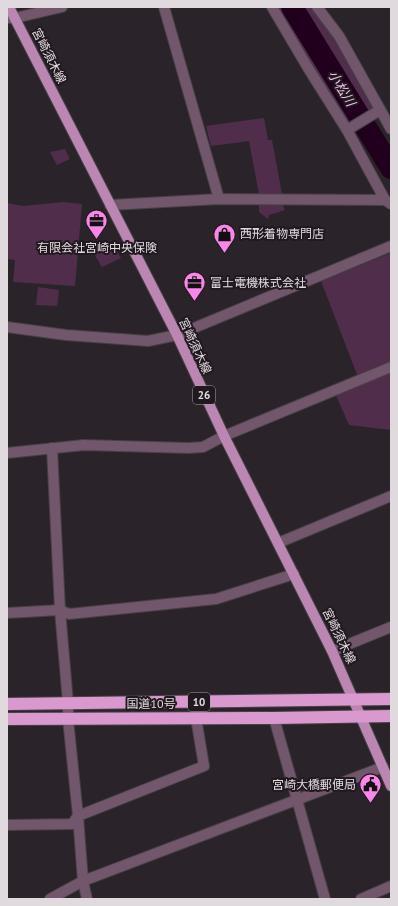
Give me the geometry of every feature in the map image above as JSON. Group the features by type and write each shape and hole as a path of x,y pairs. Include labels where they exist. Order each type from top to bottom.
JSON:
{"highway":[{"name":"国道10号","path":"7,704 391,699"},
{"name":"国道10号","path":"7,719 391,716"}],"main road":[{"name":"宮崎須木線","path":"9,7 10,17 177,335 224,436 332,651 391,786"}],"street":[{"path":"10,17 62,7"},
{"path":"164,7 219,199"},
{"path":"272,7 388,202"},
{"path":"317,7 339,36 391,129"},
{"path":"346,130 380,110"},
{"path":"110,205 219,199 388,202"},
{"path":"7,326 66,335 148,340 177,335 391,246"},
{"path":"7,453 84,445 188,448 203,447 224,436 391,367"},
{"path":"52,448 60,610 68,718 83,881 87,899"},
{"path":"278,543 391,496"},
{"path":"7,613 60,610 69,614 216,600 294,574"},
{"path":"332,651 391,627"},
{"path":"7,825 72,824 78,816 204,766 196,718"},
{"path":"274,718 325,899"},
{"path":"50,899 83,881 383,767"},
{"path":"361,899 391,886"}],"shaded area":[{"path":"277,7 314,7 338,37 376,108 346,125"},
{"path":"264,118 268,140 272,140 282,194 259,194 249,141 211,146 206,126"},
{"path":"65,149 70,159 57,165 50,152"},
{"path":"63,202 82,204 75,286 13,282 15,260 7,259 7,203 23,206"},
{"path":"259,204 282,204 285,210 269,215 268,219 259,212"},
{"path":"113,245 121,258 102,267 94,254"},
{"path":"391,253 391,363 358,377 321,281"},
{"path":"38,287 59,290 57,306 36,305"},
{"path":"391,371 391,430 349,425 335,393"}],"waterway":[{"name":"小松川","path":"292,7 391,168"}],"place":[{"name":"有限会社宮崎中央保険","path":"97,240"},
{"name":"西形着物専門店","path":"224,254"},
{"name":"富士電機株式会社","path":"195,302"},
{"name":"宮崎大橋郵便局","path":"371,804"}]}
